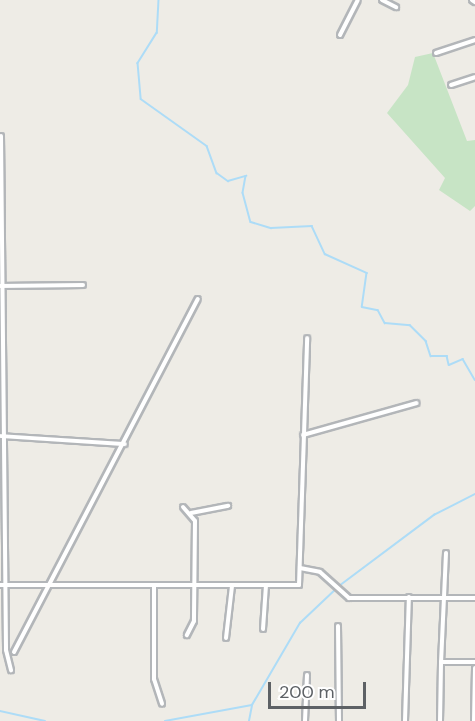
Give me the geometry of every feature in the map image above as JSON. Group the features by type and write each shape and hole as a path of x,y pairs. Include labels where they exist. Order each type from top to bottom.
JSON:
{"street":[{"path":"340,35 358,0"},
{"path":"382,0 396,7"},
{"path":"436,53 475,40"},
{"path":"451,85 475,77"},
{"path":"1,136 3,508 11,670"},
{"path":"2,286 83,285"},
{"path":"14,652 125,444 198,299"},
{"path":"0,585 195,583 299,585 307,338"},
{"path":"303,435 417,403"},
{"path":"3,436 125,444"},
{"path":"183,507 191,513 228,506"},
{"path":"187,635 194,621 195,583 191,513"},
{"path":"440,721 447,553"},
{"path":"300,568 320,572 347,598 475,598"},
{"path":"154,585 154,679 162,704"},
{"path":"226,638 232,585"},
{"path":"263,628 266,585"},
{"path":"405,721 409,597"},
{"path":"338,626 339,721"},
{"path":"441,662 475,662"},
{"path":"474,721 475,668"},
{"path":"305,721 307,675"}],"green space":[{"path":"433,53 467,141 475,140 475,206 470,211 439,190 445,178 387,113 408,85 415,57"}],"waterway":[{"path":"159,0 157,33 138,63 141,99 207,146 217,173 228,181 246,176 243,193 251,222 271,228 312,226 325,254 367,273 362,307 378,310 385,323 410,325 426,341 431,356 447,356 449,365 463,359 475,380"},
{"path":"339,586 434,515 475,494"},
{"path":"165,721 252,705 300,623 336,589"},
{"path":"249,721 252,705"},
{"path":"0,711 45,721"}]}
